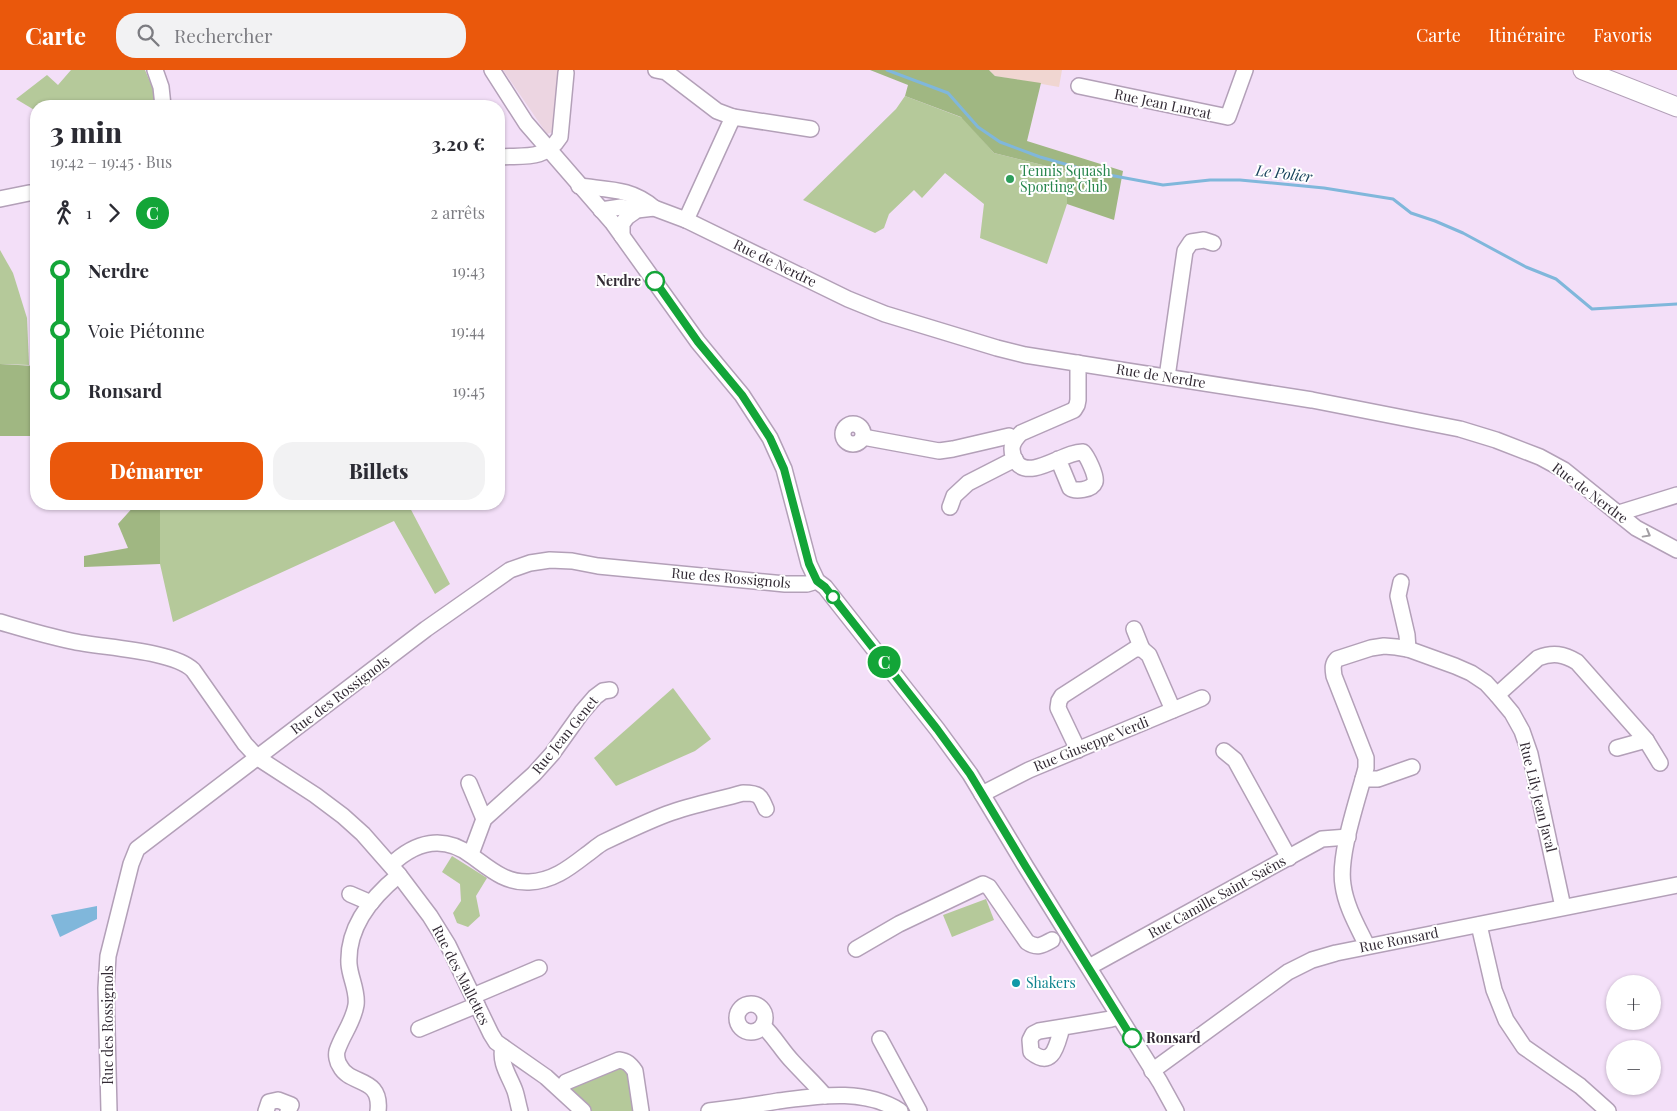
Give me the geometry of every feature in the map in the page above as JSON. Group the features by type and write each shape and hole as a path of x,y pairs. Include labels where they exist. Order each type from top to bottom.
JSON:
{"main road":[{"path":"1582,70 1677,108"}],"street":[{"path":"155,70 161,87 162,100"},
{"path":"492,70 526,123 622,236 698,342 742,395 770,438 784,469 809,564 817,581 825,587 970,774 1176,1111"},
{"path":"656,70 666,72 717,111 733,117 811,129"},
{"name":"Rue Jean Lurcat","path":"1079,86 1228,117 1245,70"},
{"path":"505,158 537,155 548,151 560,137 566,73"},
{"path":"686,220 733,117"},
{"path":"579,186 621,191 638,204 622,224 622,236"},
{"path":"0,199 30,192"},
{"name":"Rue de Nerdre","path":"601,210 638,204 654,208 686,220 848,299 885,314 1024,355 1312,400 1460,428 1522,450 1556,465 1578,480 1636,528 1677,550"},
{"path":"1167,377 1186,251 1191,242 1198,240 1213,243"},
{"path":"1058,459 1034,468 1020,466 1012,454 1012,446 1015,439 1021,433 1074,410 1078,400 1078,363"},
{"path":"862,437 939,451 1009,436 1015,439"},
{"path":"950,507 954,496 968,483 1015,460"},
{"path":"1619,514 1677,495"},
{"name":"Rue des Rossignols","path":"109,1111 106,988 108,956 131,864 137,849 426,629 510,570 530,562 550,560 572,561 598,566 785,584 807,584 817,581"},
{"path":"1401,582 1398,596 1408,634 1408,649"},
{"name":"Rue des Mallettes","path":"0,622 71,641 170,657 187,664 245,744 258,758 316,795 363,834 395,870 430,916 439,930 491,1034 503,1048 504,1064 520,1111"},
{"path":"1134,630 1142,648 1149,654 1174,710"},
{"name":"Rue Lily Jean Javal","path":"1363,779 1366,758 1364,748 1334,676 1334,662 1337,659 1371,648 1396,646 1471,673 1486,683 1512,714 1530,754 1564,907"},
{"path":"1078,750 1058,708 1058,701 1062,696 1135,649 1142,648"},
{"path":"1497,695 1538,658 1552,654 1568,656 1577,662 1646,740 1660,763"},
{"name":"Rue Jean Genet","path":"470,854 484,819 540,768 595,697 603,691 610,690"},
{"name":"Rue Giuseppe Verdi","path":"982,794 1029,770 1202,698"},
{"path":"1618,748 1646,740"},
{"path":"1224,751 1235,760 1289,858"},
{"path":"1367,946 1352,915 1342,884 1342,868 1348,837 1363,779 1378,779 1412,767"},
{"path":"469,783 484,819"},
{"path":"378,1111 377,1096 373,1089 367,1083 345,1073 337,1058 337,1051 352,1022 356,1005 357,995 349,966 349,954 353,935 362,916 412,848 428,843 442,843 470,854 500,876 512,881 529,882 544,880 567,870 601,843 666,814 743,793 754,793 761,797 766,809"},
{"name":"Rue Camille Saint-Saëns","path":"1089,967 1322,839 1348,837"},
{"path":"856,949 899,924 984,884 989,887 1027,942 1032,946 1038,947 1052,940"},
{"name":"Rue Ronsard","path":"1152,1071 1288,972 1312,960 1336,952 1677,885"},
{"path":"350,894 371,903"},
{"path":"1478,925 1494,990 1506,1020 1524,1047 1580,1086 1608,1111"},
{"path":"419,1029 539,968"},
{"path":"1062,1028 1119,1018"},
{"path":"763,1026 774,1036 791,1060 816,1084 825,1096"},
{"path":"880,1039 919,1111"},
{"path":"503,1048 546,1077 583,1111"},
{"path":"561,1089 566,1082 619,1060 626,1061 634,1070 641,1111"},
{"path":"709,1111 825,1096 852,1096 876,1100 896,1108 904,1083"},
{"path":"266,1111 269,1102 278,1100 291,1105 288,1111"}],"shaded area":[{"path":"503,70 572,70 570,126 547,134"},
{"path":"989,70 1062,70 1059,87 995,76"}],"green space":[{"path":"71,70 145,70 154,91 154,100 30,100 30,107 16,99 47,75 58,85"},
{"path":"870,70 989,70 995,76 1041,83 1027,141 1123,171 1114,220 1067,204 1067,171 994,153 961,117 905,96 908,85"},
{"name":"Tennis Squash Sporting Club","path":"905,96 963,118 994,153 1067,171 1067,204 1047,264 980,238 984,204 945,173 922,198 914,190 889,214 884,228 875,233 803,200 896,109"},
{"path":"0,250 13,273 27,318 29,365 0,364"},
{"path":"0,364 30,366 30,436 0,436"},
{"path":"131,510 160,510 160,564 84,567 84,556 128,548 118,524"},
{"path":"160,510 411,510 450,584 435,594 394,521 173,622 160,564"},
{"path":"673,688 711,739 695,751 616,786 594,758"},
{"path":"452,856 487,878 476,896 480,916 468,927 457,923 453,913 461,901 460,884 442,872"},
{"path":"986,899 994,920 952,937 943,915"},
{"path":"620,1066 630,1072 635,1111 591,1111 573,1093 574,1084"}],"water":[{"path":"97,906 97,919 60,937 51,915"}],"waterway":[{"name":"Le Polier","path":"887,70 948,93 978,127 1000,142 1040,157 1093,172 1163,185 1210,180 1240,180 1324,188 1393,199 1411,213 1463,233 1526,267 1556,279 1592,309 1677,304"}],"bus line":[{"name":"C","path":"655,281 698,342 742,395 770,438 784,469 809,564 817,581 825,587 970,774 1132,1038"}],"place":[{"name":"Tennis Squash Sporting Club","path":"1010,179"},
{"name":"Nerdre","path":"655,281"},
{"name":"Shakers","path":"1016,983"},
{"name":"Ronsard","path":"1132,1038"}]}
